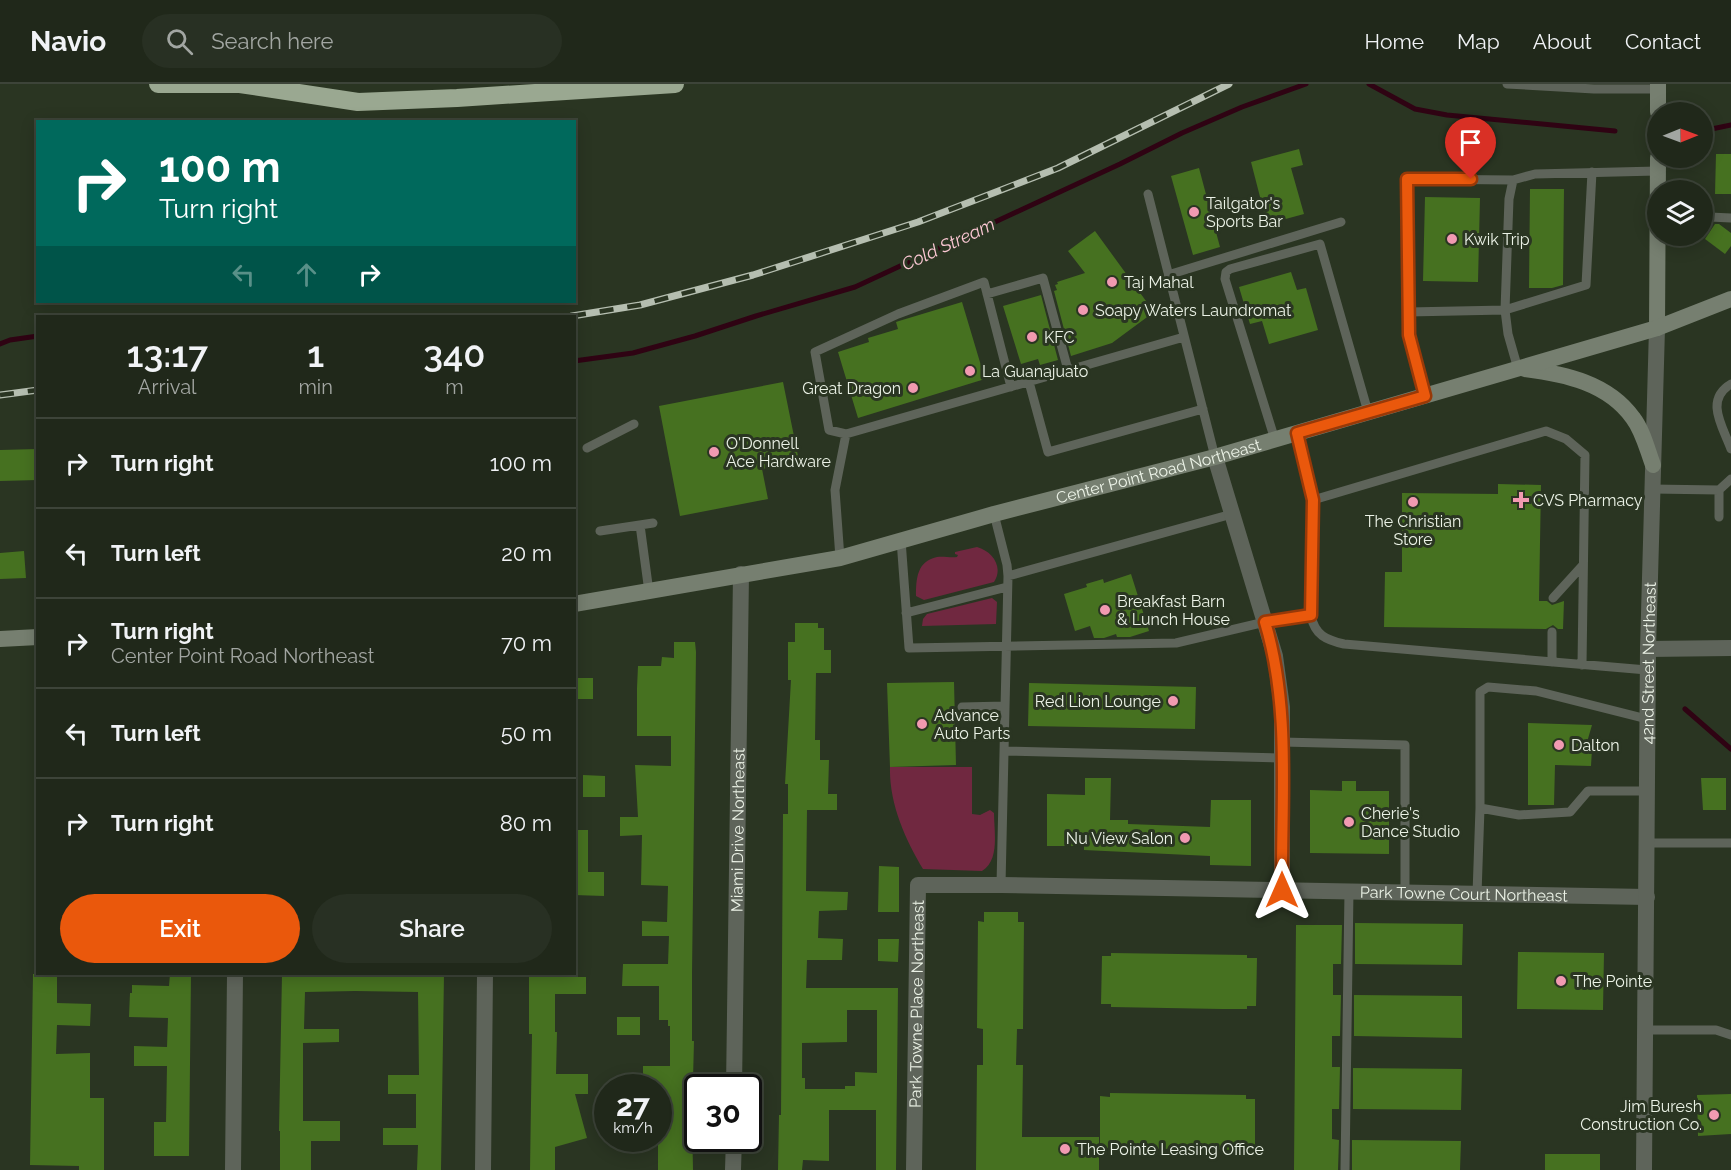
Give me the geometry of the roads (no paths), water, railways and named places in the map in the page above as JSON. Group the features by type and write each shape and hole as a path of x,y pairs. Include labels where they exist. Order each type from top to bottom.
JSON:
{"highway":[{"path":"158,84 248,84"},
{"path":"240,84 358,102 675,84"}],"main road":[{"name":"42nd Street Northeast","path":"1657,246 1657,328"},
{"name":"Center Point Road Northeast","path":"576,604 840,558 994,514 1275,440 1657,328 1731,300"},
{"path":"1518,369 1572,377 1605,392 1633,417 1653,465"},
{"path":"0,639 36,637"}],"street":[{"name":"42nd Street Northeast","path":"1644,1170 1647,670 1657,328"},
{"path":"1215,457 1275,656 1282,707 1282,890"},
{"name":"Miami Drive Northeast","path":"734,1074 741,574"},
{"path":"1648,649 1731,648"},
{"name":"Park Towne Place Northeast","path":"914,1170 918,885 1001,885"},
{"name":"Park Towne Court Northeast","path":"1001,885 1647,897"},
{"path":"233,1170 235,975"},
{"path":"483,1170 485,975"},
{"path":"733,1170 734,1152"}],"lane":[{"path":"1507,84 1594,89 1658,87"},
{"path":"1425,396 1409,335 1407,179 1513,180 1535,174 1592,172 1647,165"},
{"path":"1408,312 1505,310 1586,285 1592,172"},
{"path":"1513,180 1509,199 1505,310 1508,334 1518,369"},
{"path":"1148,194 1215,457"},
{"path":"1713,217 1731,218"},
{"path":"1168,275 1341,222"},
{"path":"1275,440 1225,279 1226,272 1230,269 1320,244 1368,412"},
{"path":"987,294 1043,279 1068,370"},
{"path":"1011,387 984,282 898,314 815,352 829,430 846,434 1029,382 1068,370 1185,337"},
{"path":"1029,382 1048,452 1203,409"},
{"path":"1731,384 1719,394 1715,406 1731,449"},
{"path":"587,448 634,424"},
{"path":"1313,500 1546,431 1566,439 1584,455 1582,665"},
{"path":"1297,433 1313,500 1311,615 1313,626 1321,636 1344,644 1647,670"},
{"path":"840,558 835,490 846,434"},
{"path":"1652,489 1719,490 1731,479"},
{"path":"1719,490 1719,517"},
{"path":"994,514 1008,576 1001,885"},
{"path":"1008,576 1232,514"},
{"path":"600,531 653,523"},
{"path":"640,525 649,592"},
{"path":"901,540 909,648 1176,643 1265,622 1311,615"},
{"path":"1553,598 1583,565"},
{"path":"906,613 1007,587"},
{"path":"1552,632 1552,662"},
{"path":"1477,894 1480,692 1488,687 1536,691 1647,719"},
{"path":"962,707 1005,706"},
{"path":"1005,751 1282,750 1405,745 1405,892"},
{"path":"1480,808 1519,815 1570,812 1588,791 1647,791"},
{"path":"1647,843 1731,843"},
{"path":"1345,1169 1348,891"},
{"path":"1645,1030 1716,1030 1731,1035"}],"waterway":[{"name":"Cold Stream","path":"576,361 633,353 855,287 1182,133 1242,107 1306,84"},
{"name":"Cold Stream","path":"1369,84 1415,109 1447,115 1615,131"},
{"name":"Cold Stream","path":"1713,129 1731,125"},
{"name":"Cold Stream","path":"0,344 10,340 36,336"},
{"path":"1685,709 1731,749"}],"railway":[{"path":"576,315 640,305 753,275 918,222 1058,168 1229,84"},
{"path":"0,395 36,390"}],"place":[{"name":"Tailgator's Sports Bar","path":"1194,212"},
{"name":"Kwik Trip","path":"1452,239"},
{"name":"Taj Mahal","path":"1112,282"},
{"name":"Soapy Waters Laundromat","path":"1083,310"},
{"name":"KFC","path":"1032,337"},
{"name":"La Guanajuato","path":"970,371"},
{"name":"Great Dragon","path":"913,388"},
{"name":"O'Donnell Ace Hardware","path":"714,452"},
{"name":"CVS Pharmacy","path":"1521,500"},
{"name":"The Christian Store","path":"1413,502"},
{"name":"Breakfast Barn & Lunch House","path":"1105,610"},
{"name":"Red Lion Lounge","path":"1173,701"},
{"name":"Advance Auto Parts","path":"922,724"},
{"name":"Dalton","path":"1559,745"},
{"name":"Cherie's Dance Studio","path":"1349,822"},
{"name":"Nu View Salon","path":"1185,838"},
{"name":"The Pointe","path":"1561,981"},
{"name":"Jim Buresh Construction Co.","path":"1714,1115"},
{"name":"The Pointe Leasing Office","path":"1065,1149"}]}
